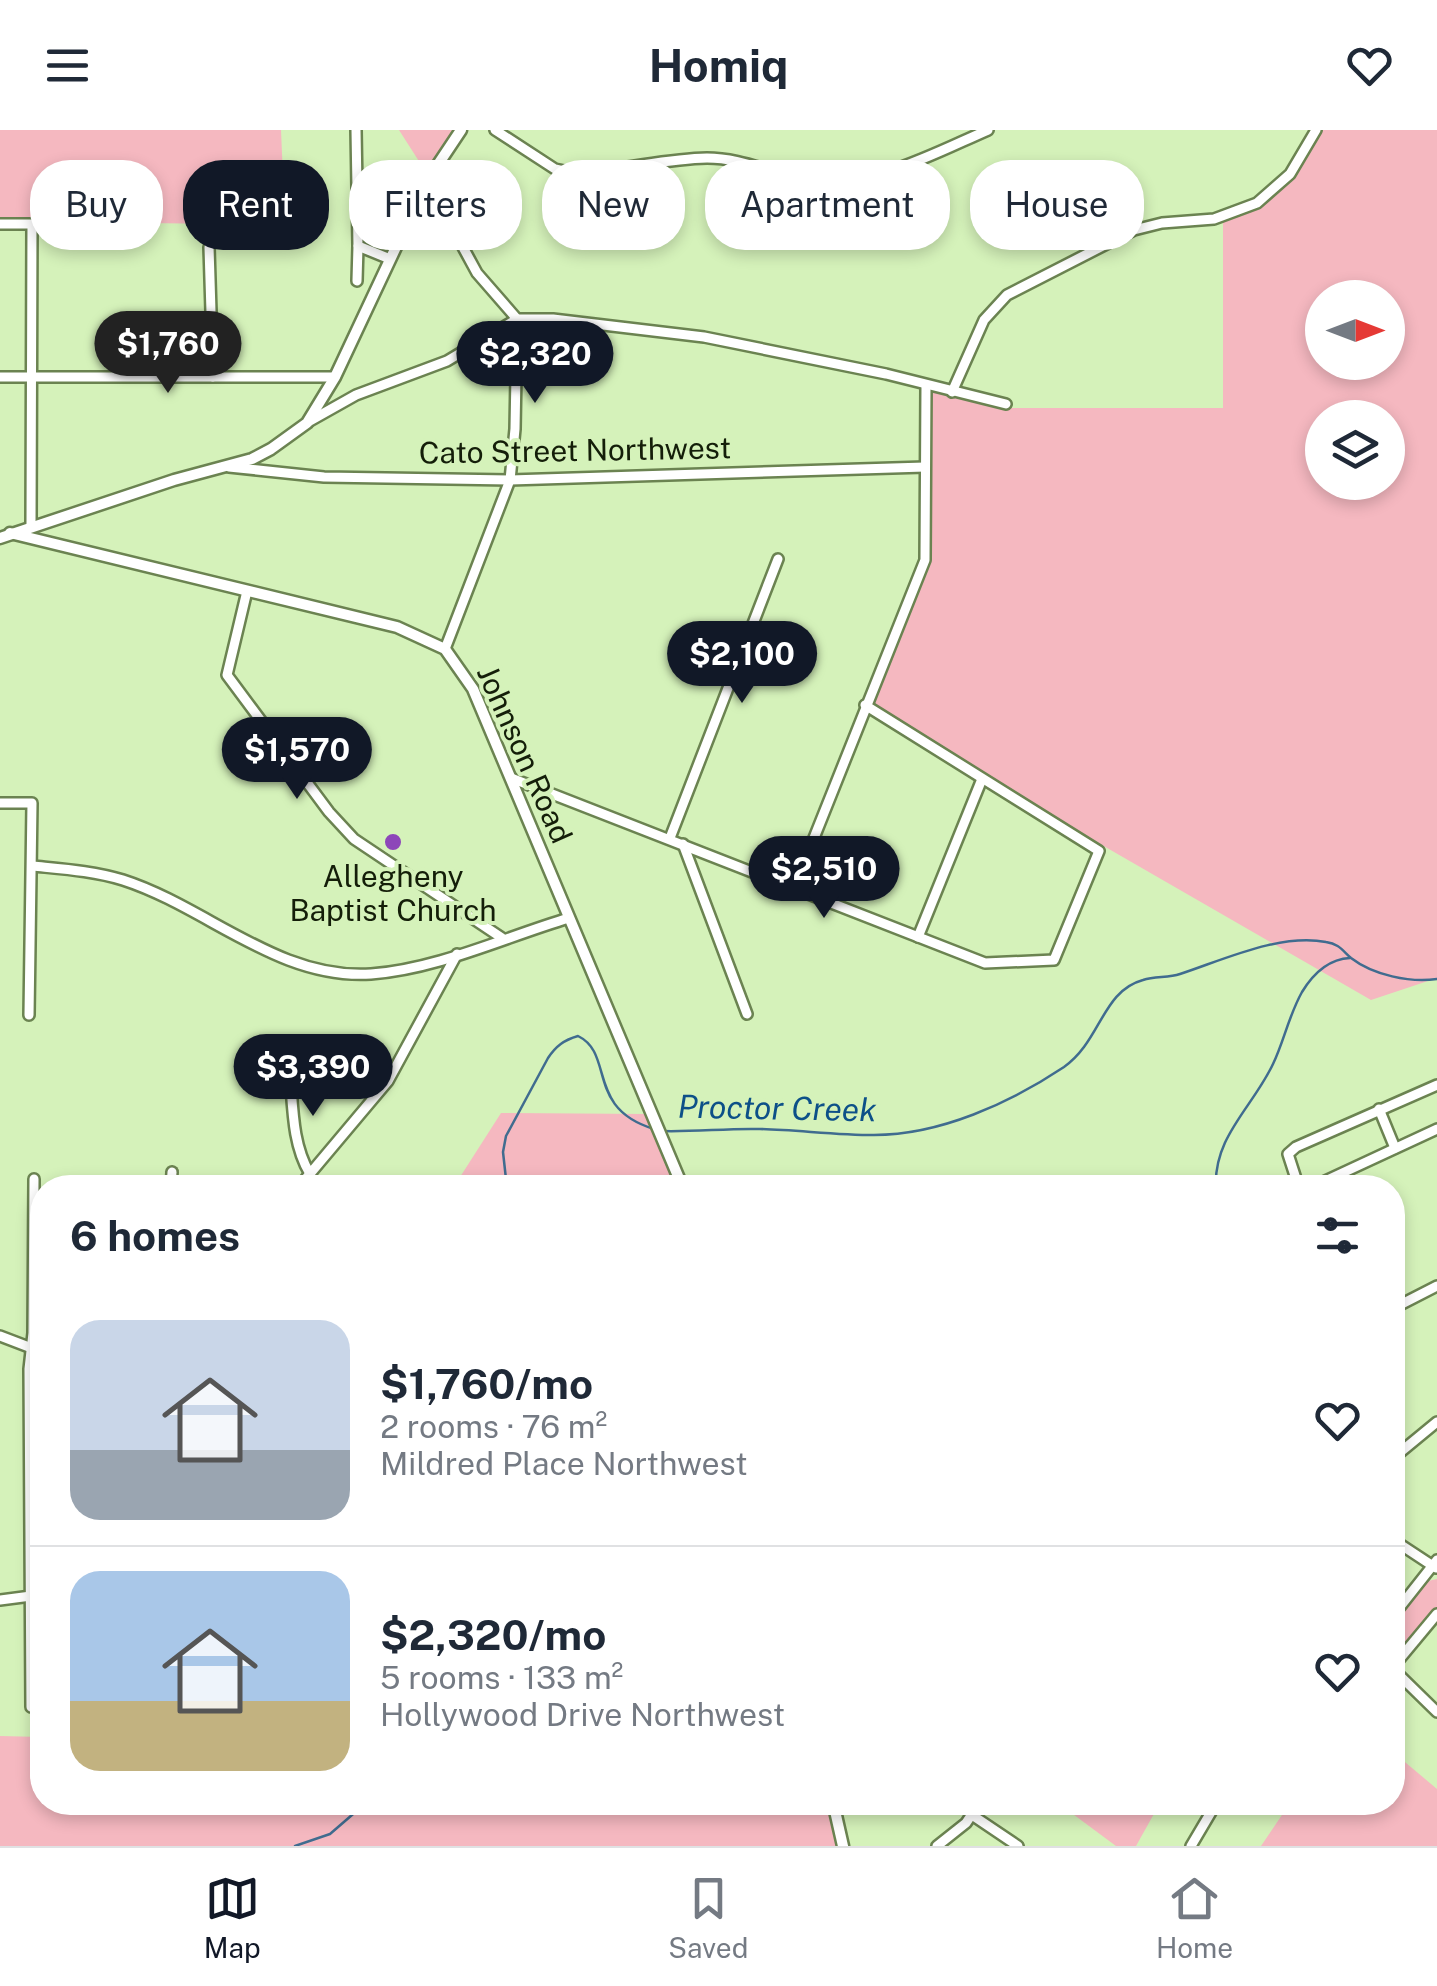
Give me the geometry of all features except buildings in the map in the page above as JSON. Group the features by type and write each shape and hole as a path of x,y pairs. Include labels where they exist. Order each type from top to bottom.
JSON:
{"street":[{"path":"356,130 357,160"},
{"path":"442,160 461,130"},
{"path":"495,130 555,169 569,172 704,158 730,159 807,180 837,183 925,158 988,130"},
{"path":"952,392 984,320 1007,295 1134,230 1214,218 1257,203 1290,174 1316,130"},
{"path":"0,224 32,224 31,526"},
{"path":"209,250 213,377"},
{"path":"357,281 358,250"},
{"path":"368,250 390,259"},
{"path":"307,423 335,377 394,250"},
{"path":"444,649 510,480 515,429 517,319 477,273 465,250"},
{"path":"5,535 270,450 356,395 447,361 517,319 553,319 704,337 886,374 1006,404"},
{"path":"0,377 335,377"},
{"path":"794,888 924,560 926,386"},
{"name":"Cato Street Northwest","path":"226,467 324,477 510,480 925,467"},
{"name":"Johnson Road","path":"5,535 398,627 444,649 474,689 678,1175"},
{"path":"670,838 778,559"},
{"path":"248,590 227,675 328,812 354,838 502,938"},
{"path":"510,778 985,963 1054,960 1099,851 865,706"},
{"path":"918,937 982,780"},
{"path":"0,803 32,803 29,1015"},
{"path":"683,844 747,1014"},
{"path":"33,866 123,880 262,949 330,972 369,974 412,968 569,918"},
{"path":"290,1072 294,1125 310,1174 388,1081 457,954"},
{"path":"1295,1175 1288,1154 1296,1147 1437,1085"},
{"path":"1379,1109 1395,1148"},
{"path":"1338,1175 1437,1129"},
{"path":"1405,1302 1437,1286"},
{"path":"0,1336 30,1348"},
{"path":"30,1368 30,1483"},
{"path":"1405,1448 1437,1422"},
{"path":"1405,1547 1435,1565 1405,1601"},
{"path":"0,1600 30,1596"},
{"path":"1405,1652 1437,1614"},
{"path":"1405,1681 1437,1712"},
{"path":"836,1815 843,1846"},
{"path":"936,1846 972,1815 1018,1846"},
{"path":"1191,1846 1209,1815"}],"shaded area":[{"path":"0,130 281,130 282,160 183,160 183,224 163,223 163,160 30,160 30,221 0,221"},
{"path":"399,130 465,130 445,160 418,160"},
{"path":"1312,130 1437,130 1437,978 1371,1000 864,708 922,558 924,386 1008,408 1223,408 1223,217 1277,187"},
{"path":"501,1113 648,1114 674,1175 461,1175"},
{"path":"1437,1579 1437,1609 1405,1647 1405,1609 1428,1581"},
{"path":"0,1736 30,1737 30,1815 833,1815 837,1846 0,1846"},
{"path":"1405,1762 1437,1789 1437,1846 1261,1846 1282,1815 1405,1815"},
{"path":"1074,1815 1153,1815 1136,1846 1116,1846"}],"waterway":[{"name":"Proctor Creek","path":"662,1131 760,1129 874,1135 949,1123 1021,1093 1064,1067 1129,986 1271,944 1326,942 1381,973 1415,980 1437,979"},
{"path":"1217,1175 1227,1138 1265,1080 1302,992 1322,969 1350,958"},
{"name":"Proctor Creek","path":"506,1175 506,1136 548,1058 561,1044 578,1036 596,1055 609,1095 618,1108 632,1120 654,1129"},
{"name":"Proctor Creek","path":"295,1846 330,1834 352,1815"}],"place":[{"name":"Allegheny Baptist Church","path":"393,842"}]}
